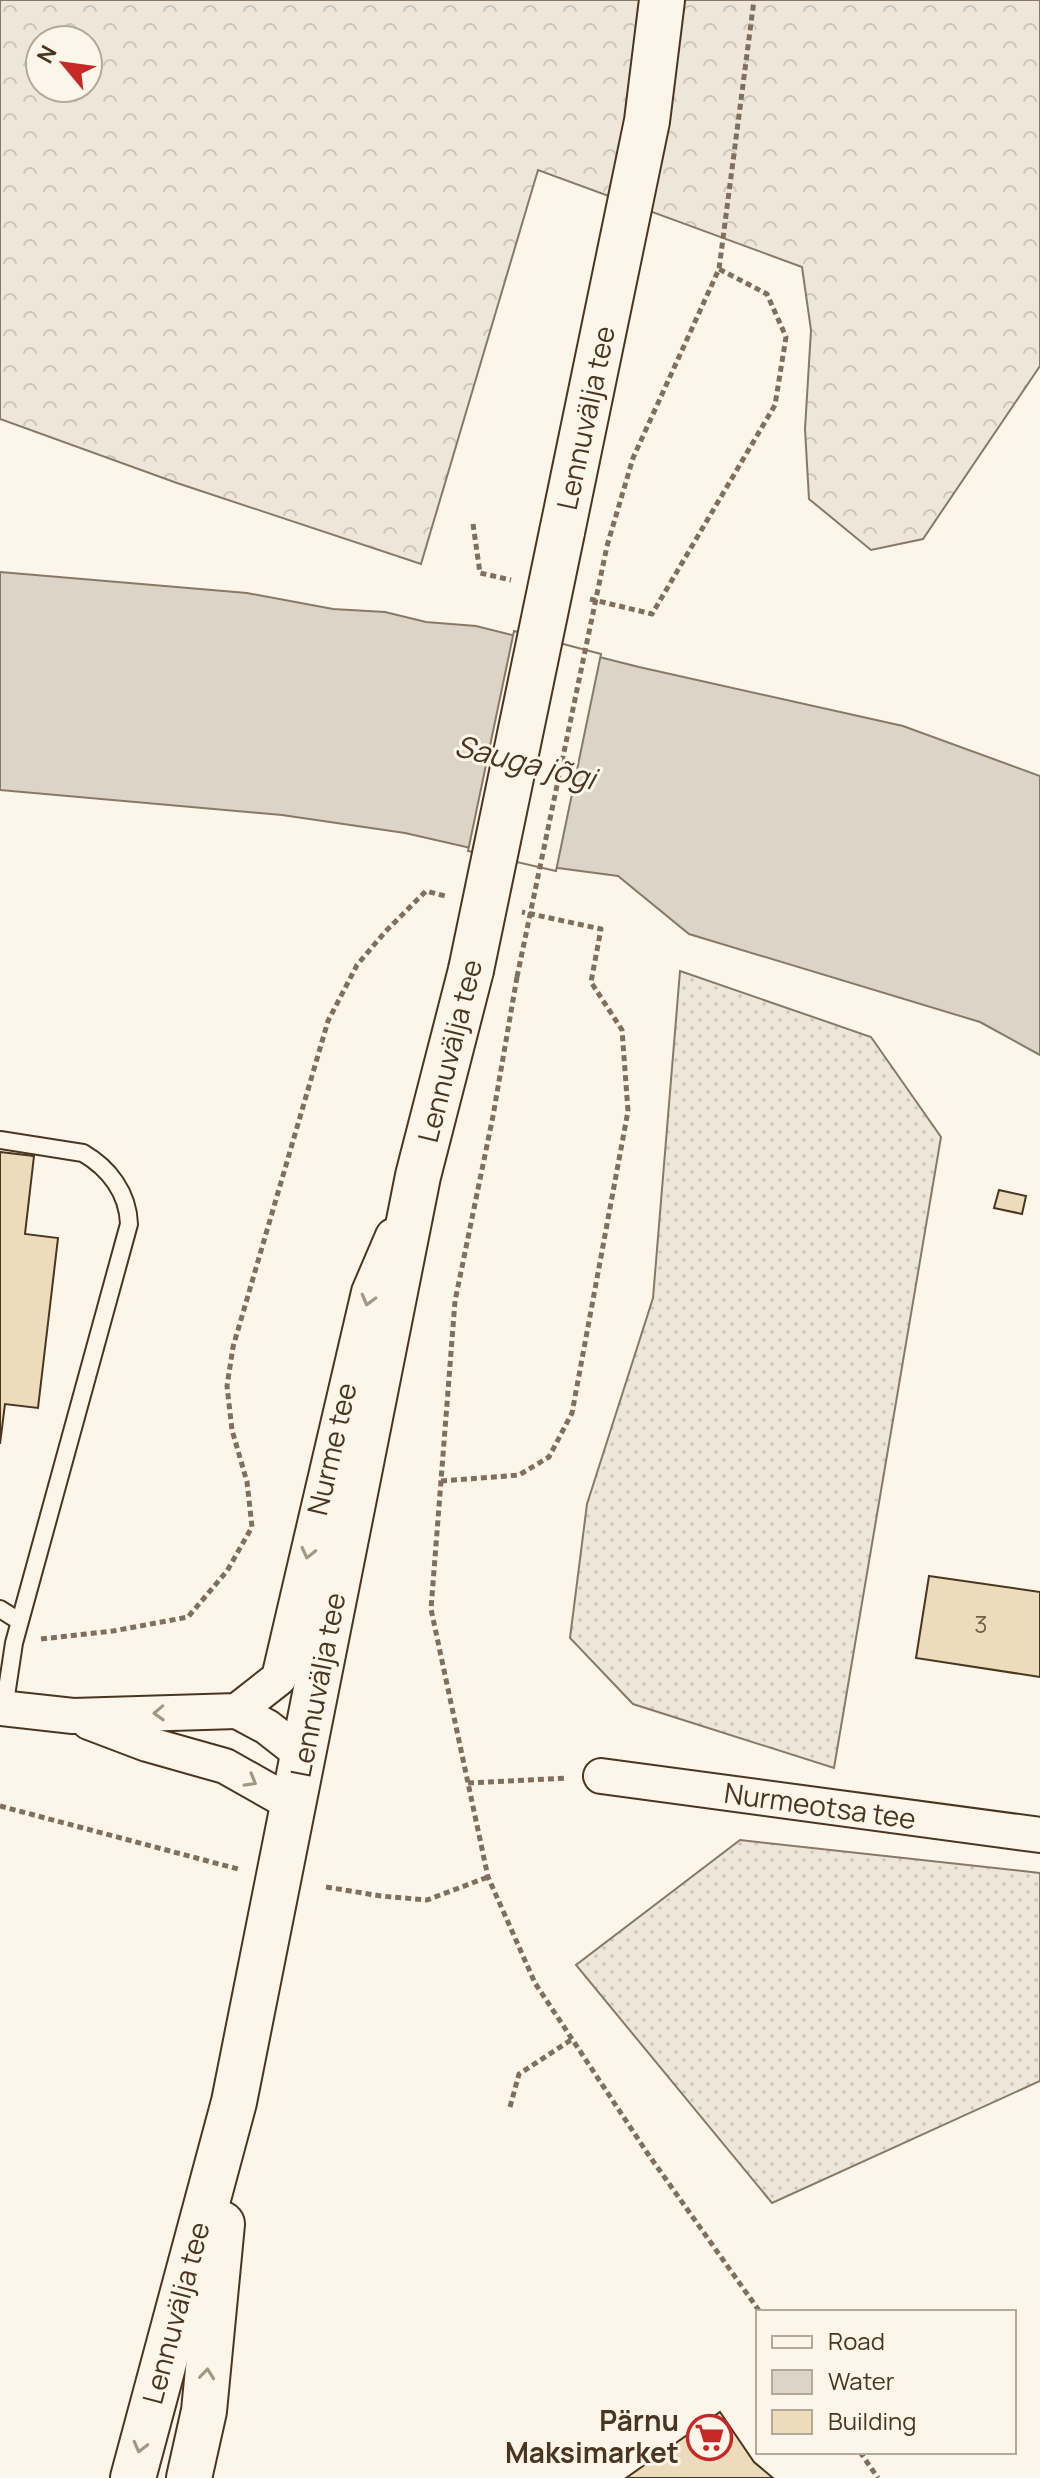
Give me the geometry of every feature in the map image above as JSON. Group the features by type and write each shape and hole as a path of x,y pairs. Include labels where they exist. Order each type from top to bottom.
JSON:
{"main road":[{"name":"Lennuvälja tee","path":"133,2478 234,2102 418,1176 471,970 647,121 662,0"},
{"name":"Lennuvälja tee","path":"189,2478 204,2411 234,2102"}],"street":[{"name":"Nurme tee","path":"237,1711 279,1678 369,1292 418,1176"},
{"path":"2,1709 73,1716 237,1711 267,1727 304,1756"},
{"path":"73,1716 147,1744 225,1766 294,1805"},
{"name":"Nurmeotsa tee","path":"601,1776 1040,1835"}],"lane":[{"path":"0,1140 83,1153 93,1158 115,1181 129,1214 129,1224 19,1621 2,1709"},
{"path":"0,1609 19,1621"}],"path":[{"path":"754,0 719,269 633,458 607,546 517,977 493,1116 455,1301 431,1609 488,1877 535,1983 648,2154 759,2310"},
{"path":"581,597 652,614 775,405 786,337 767,294 719,269"},
{"path":"473,524 480,573 523,583"},
{"path":"14,1643 113,1631 188,1617 227,1571 252,1527 247,1482 232,1430 227,1386 233,1347 328,1021 357,965 426,891 455,898"},
{"path":"441,1481 519,1475 549,1457 572,1413 628,1111 622,1030 591,982 601,929 513,910"},
{"path":"468,1783 601,1776"},
{"path":"0,1806 238,1869"},
{"path":"326,1887 427,1900 488,1877"},
{"path":"510,2107 519,2074 571,2040"},
{"path":"861,2454 878,2478"}],"green space":[{"path":"0,0 1040,0 1040,366 923,539 871,550 809,499 805,429 811,330 802,267 538,170 421,564 177,483 0,419"},
{"path":"680,971 871,1037 941,1137 834,1768 633,1704 570,1638 587,1504 653,1298"},
{"path":"740,1840 1040,1873 1040,2081 772,2203 576,1965"}],"water":[{"name":"Sauga jõgi","path":"0,572 247,593 333,609 385,612 426,622 476,626 639,667 903,726 1040,776 1040,1055 980,1022 689,934 618,876 558,868 405,833 282,815 0,790"}],"pier":[{"path":"514,631 601,654 556,871 468,851"}],"building":[{"path":"0,1152 34,1156 25,1234 58,1238 38,1408 5,1404 0,1444"},
{"path":"999,1190 1026,1196 1022,1214 994,1208"},
{"path":"929,1576 1040,1592 1040,1677 916,1658"},
{"name":"Pärnu Maksimarket","path":"720,2412 754,2462 773,2478 626,2478"}],"place":[{"name":"Pärnu Maksimarket","path":"710,2437"}]}
